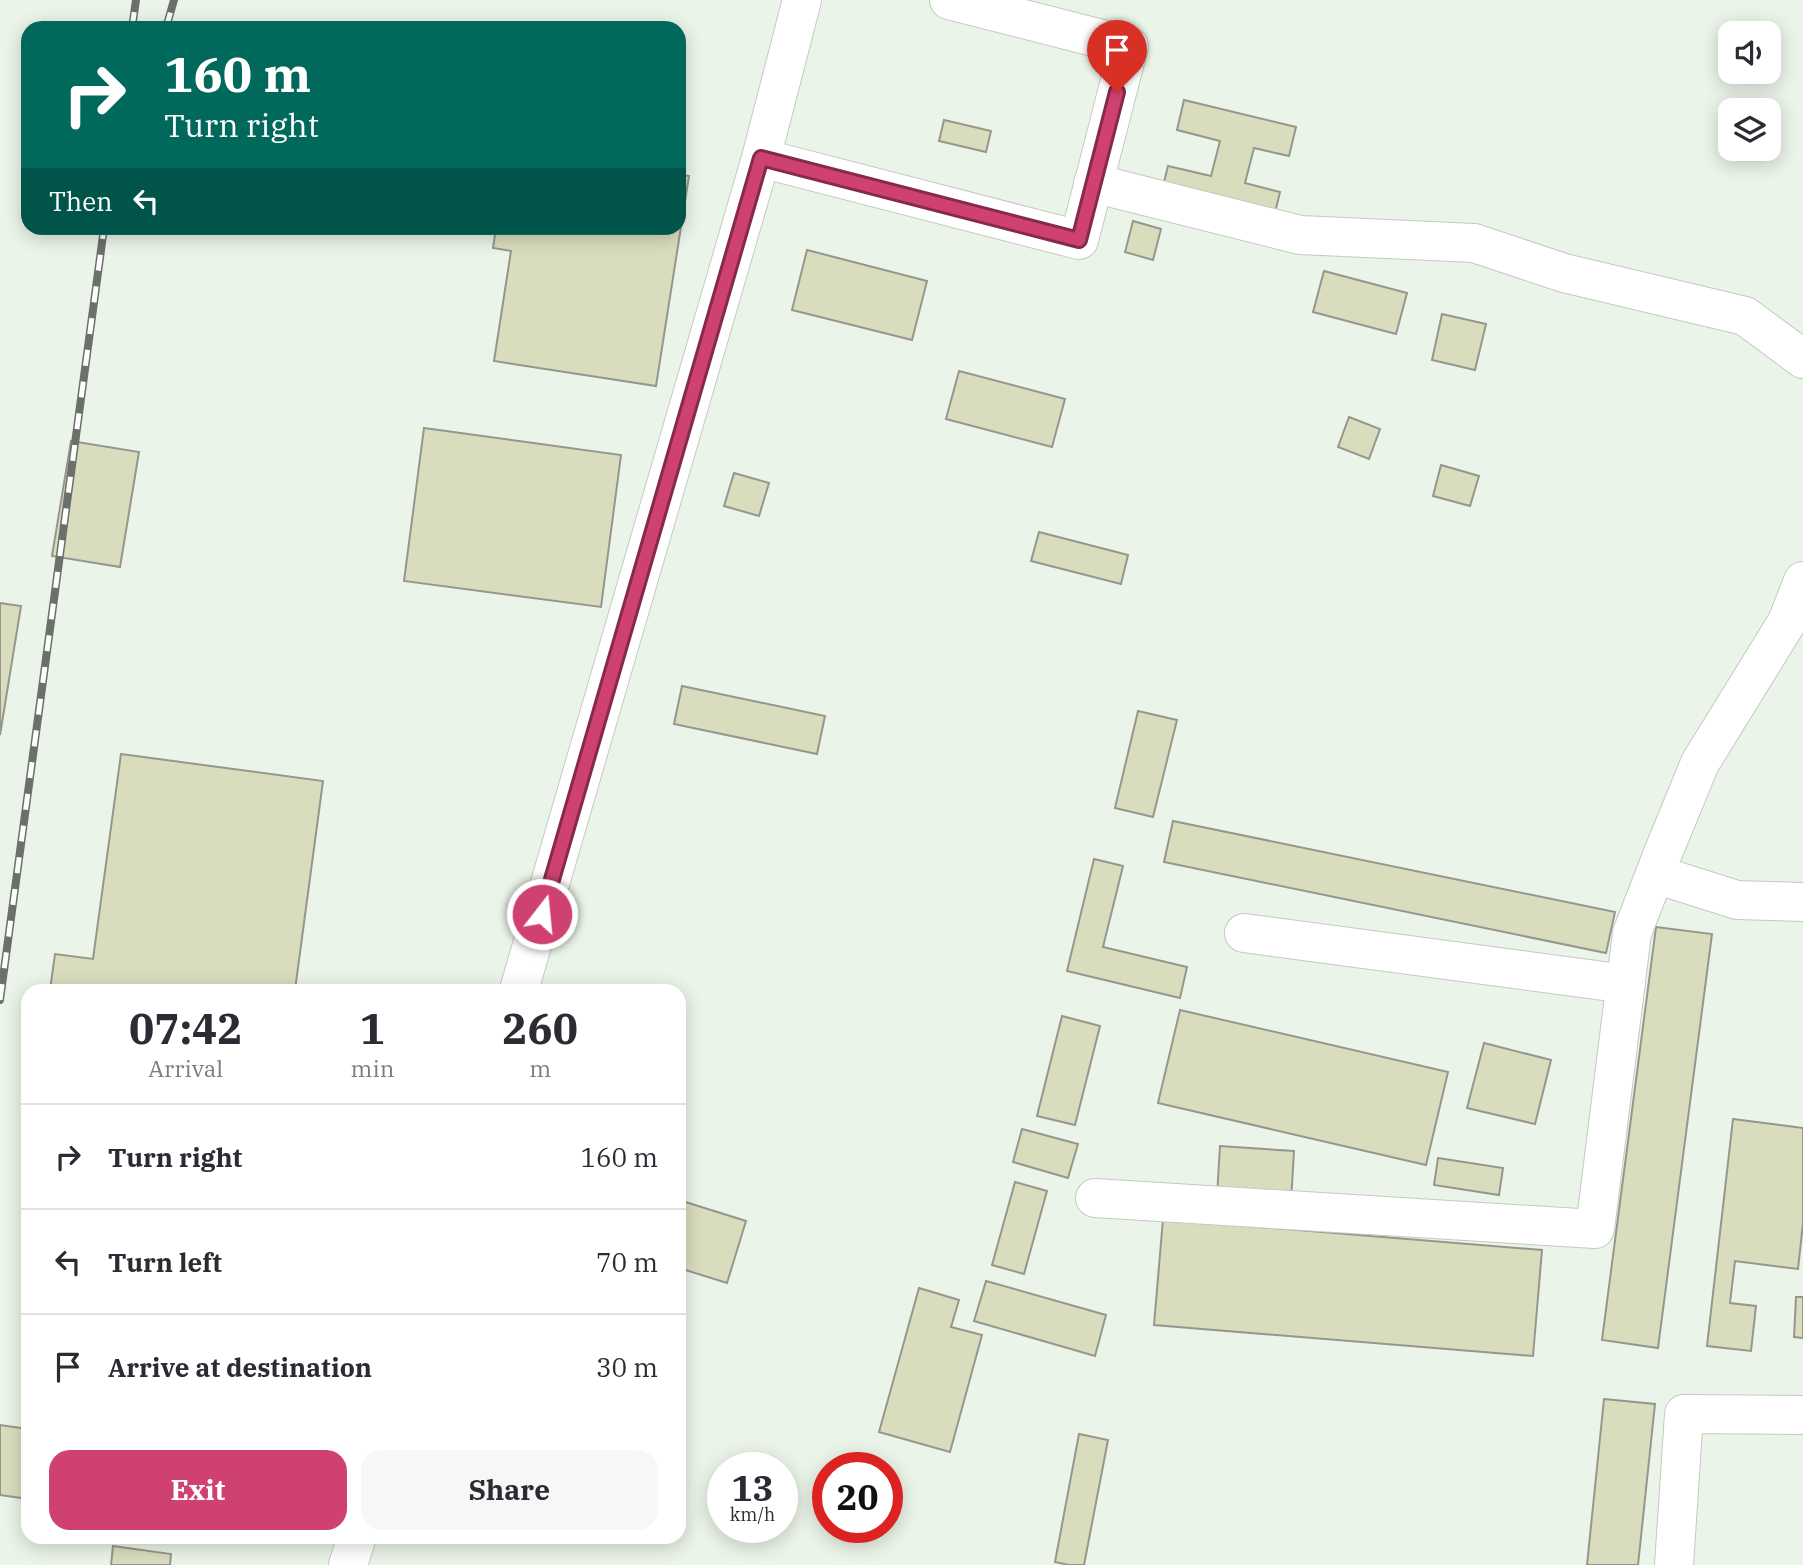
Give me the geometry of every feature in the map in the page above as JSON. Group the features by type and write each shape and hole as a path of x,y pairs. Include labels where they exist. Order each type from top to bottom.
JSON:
{"street":[{"path":"522,984 761,158 802,0"},
{"path":"761,158 1079,240 1129,47 949,0"},
{"path":"1093,183 1300,235 1474,243 1564,272 1745,316 1803,359"},
{"path":"1095,1198 1595,1229 1632,933 1700,763 1787,622 1803,581"},
{"path":"1655,874 1737,900 1803,902"},
{"path":"1244,933 1626,984"},
{"path":"1674,1565 1684,1413 1803,1415"},
{"path":"348,1565 355,1544"}],"building":[{"path":"1184,100 1296,127 1289,156 1254,148 1245,183 1280,192 1273,221 1161,194 1168,166 1211,176 1220,141 1177,130"},
{"path":"944,120 991,131 986,152 939,141"},
{"path":"1133,221 1161,229 1153,260 1125,252"},
{"path":"495,235 680,235 656,386 494,361 511,251 493,248"},
{"path":"807,250 927,281 912,340 792,310"},
{"path":"1324,271 1407,293 1396,334 1313,312"},
{"path":"1442,314 1486,324 1475,370 1432,360"},
{"path":"959,371 1065,399 1052,447 946,419"},
{"path":"1349,417 1380,429 1369,459 1338,447"},
{"path":"424,428 621,455 601,607 404,581"},
{"path":"71,441 139,452 120,567 52,556"},
{"path":"1441,465 1479,476 1470,506 1433,496"},
{"path":"734,473 769,483 759,516 724,506"},
{"path":"1039,532 1128,555 1121,584 1031,561"},
{"path":"0,603 21,606 0,735"},
{"path":"682,686 825,716 817,754 674,724"},
{"path":"1138,711 1177,720 1153,817 1115,808"},
{"path":"121,754 323,781 296,984 51,984 55,954 93,959"},
{"path":"1173,821 1615,912 1606,953 1164,862"},
{"path":"1094,859 1123,866 1103,947 1187,967 1180,998 1067,971"},
{"path":"1656,927 1712,934 1658,1348 1602,1340"},
{"path":"1180,1010 1448,1072 1426,1165 1158,1103"},
{"path":"1062,1016 1100,1026 1075,1125 1037,1116"},
{"path":"1484,1043 1551,1060 1535,1124 1467,1108"},
{"path":"1733,1119 1803,1128 1803,1223 1798,1269 1735,1261 1730,1303 1756,1306 1751,1351 1707,1346"},
{"path":"1022,1129 1078,1144 1068,1178 1013,1162"},
{"path":"1220,1146 1294,1151 1291,1202 1217,1196"},
{"path":"1438,1158 1503,1168 1499,1195 1434,1185"},
{"path":"1015,1182 1047,1191 1024,1274 992,1265"},
{"path":"686,1202 746,1221 727,1283 686,1270"},
{"path":"1163,1219 1542,1250 1533,1356 1154,1325"},
{"path":"986,1281 1106,1315 1095,1356 974,1321"},
{"path":"919,1288 959,1300 951,1327 982,1335 950,1452 879,1432"},
{"path":"1796,1297 1803,1297 1803,1338 1794,1337"},
{"path":"1604,1399 1655,1404 1638,1565 1587,1565"},
{"path":"0,1425 21,1428 21,1498 0,1495"},
{"path":"1079,1434 1108,1440 1084,1565 1069,1565 1055,1562"},
{"path":"113,1546 171,1554 170,1565 111,1565"}],"railway":[{"path":"133,21 136,0"},
{"path":"168,21 174,0"},
{"path":"0,1000 103,235"}],"route":[{"path":"542,914 761,158 1079,240 1117,92"}]}
